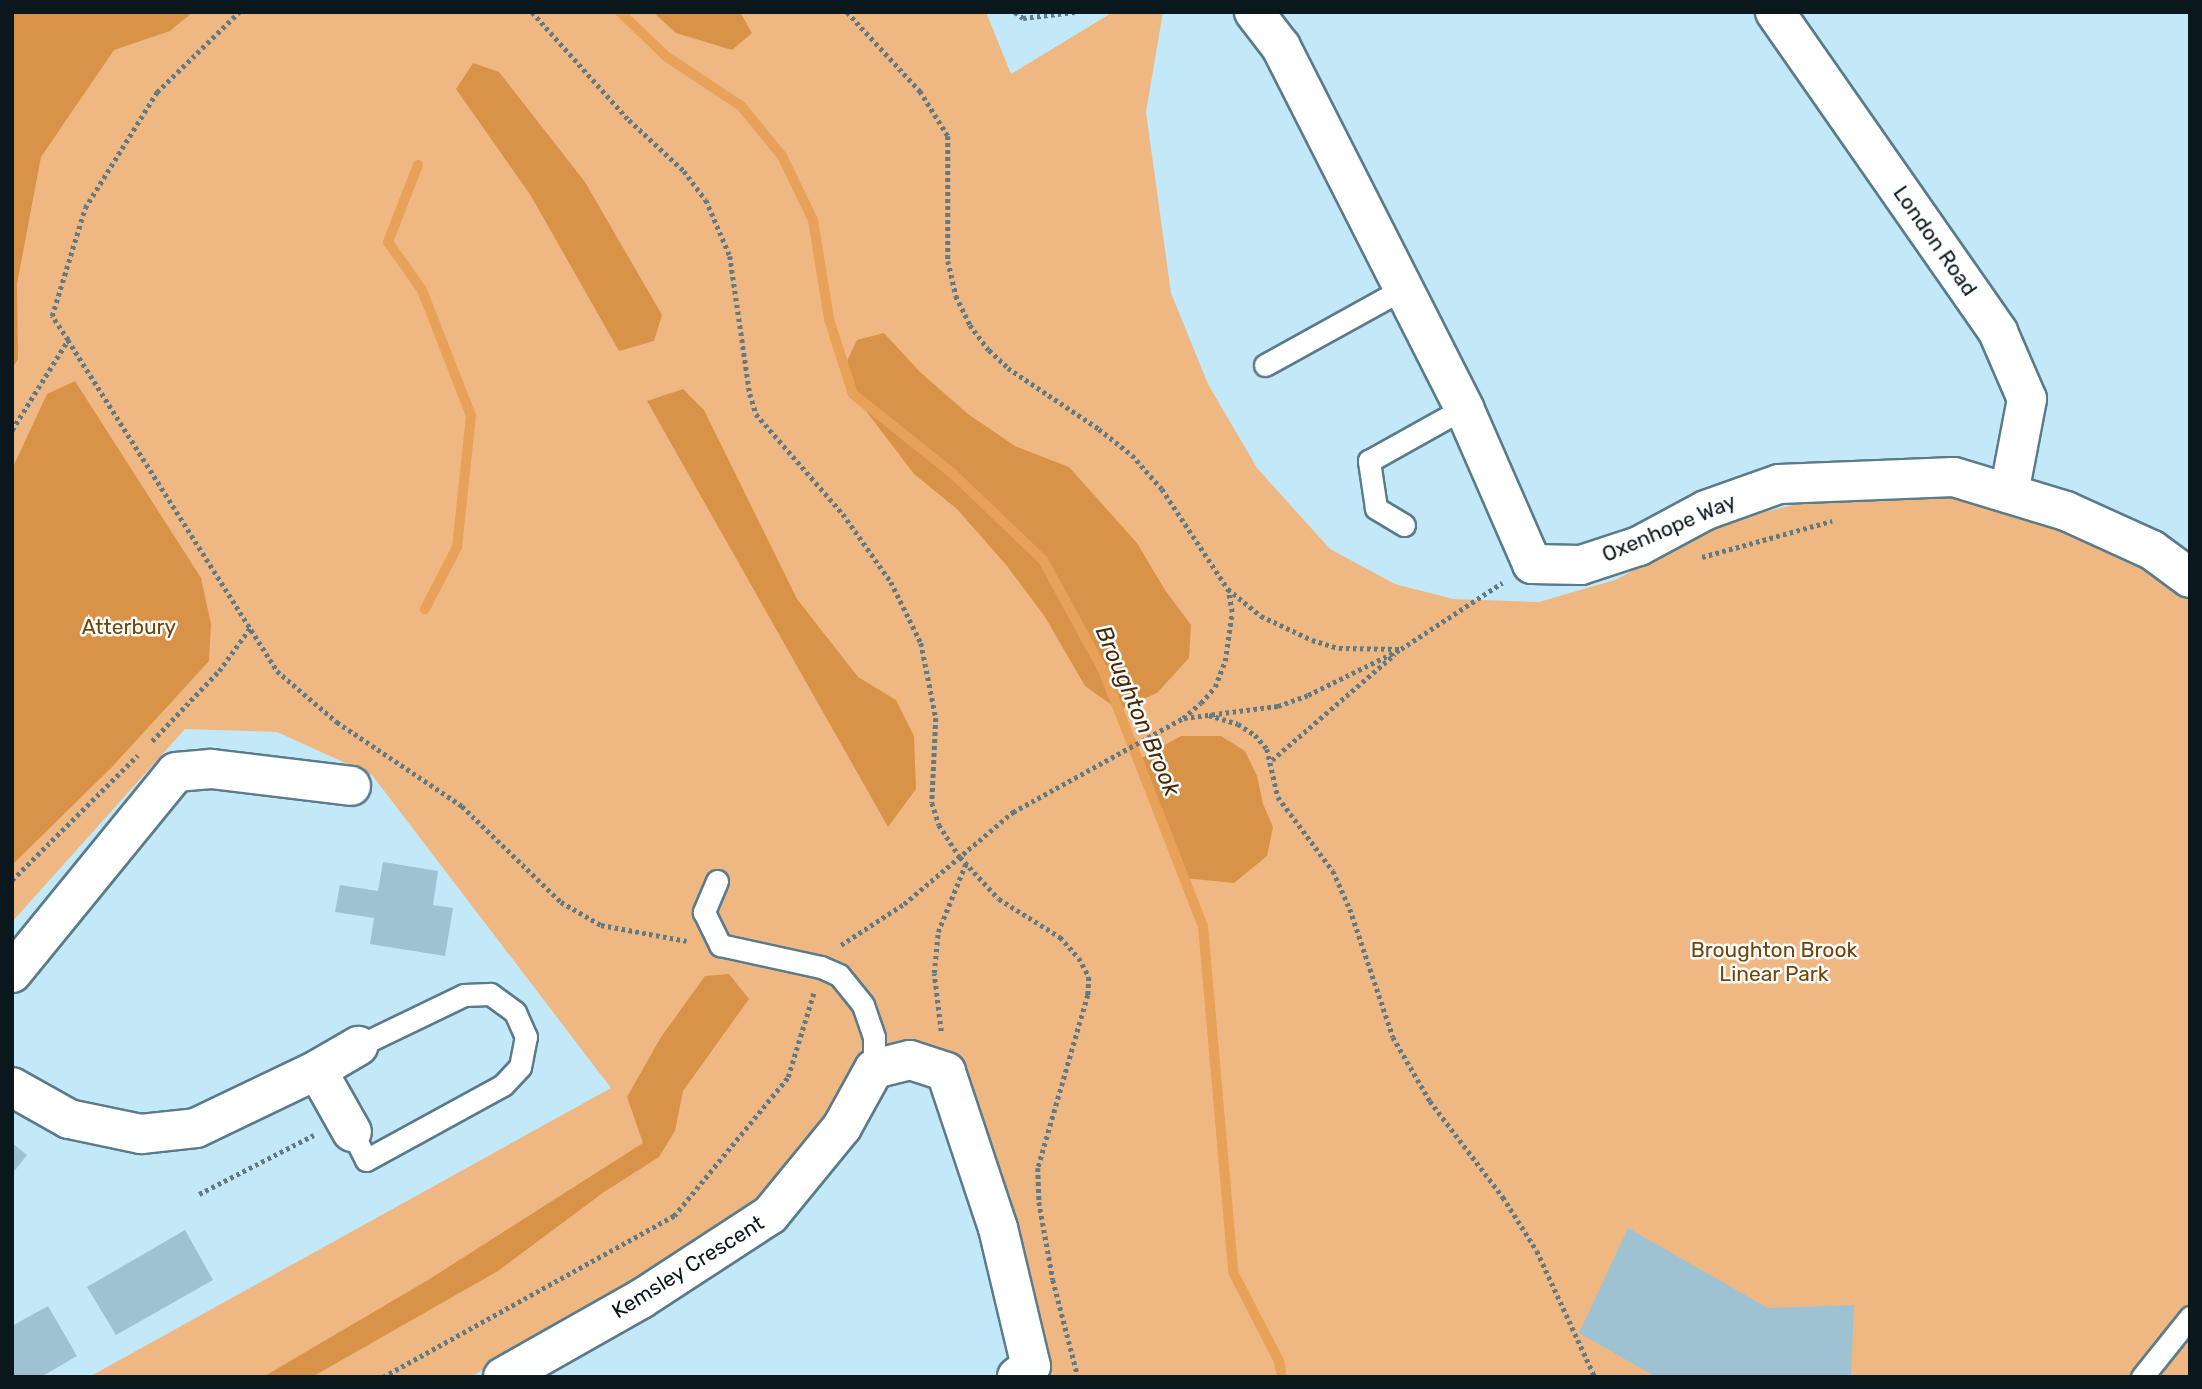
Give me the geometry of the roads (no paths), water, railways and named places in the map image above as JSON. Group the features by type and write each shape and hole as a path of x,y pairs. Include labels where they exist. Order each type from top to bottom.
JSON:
{"street":[{"path":"1254,12 1281,47 1401,290 1464,408"},
{"name":"London Road","path":"1775,12 1998,332 2027,399 2009,493"},
{"name":"Oxenhope Way","path":"1464,408 1532,564 1581,565 1639,545 1706,510 1780,484 1954,477 2066,511 2152,550 2190,578"},
{"path":"12,973 176,772 211,769 351,786"},
{"path":"12,1087 68,1127 141,1142 196,1128 317,1070 358,1046"},
{"path":"874,1069 910,1060 946,1072 998,1228 1031,1366 1017,1377"},
{"name":"Kemsley Crescent","path":"503,1377 641,1299 770,1215 842,1127 874,1069"},
{"path":"317,1070 352,1132"}],"lane":[{"path":"1265,365 1401,290"},
{"path":"1404,525 1376,508 1369,461 1464,408"},
{"path":"718,881 704,912 720,945 821,967 839,975 863,1005 874,1037 874,1069"},
{"path":"352,1132 366,1160 503,1085 520,1067 526,1037 515,1012 498,1000 490,995 464,995 358,1046"},
{"path":"2142,1377 2190,1317"}],"waterway":[{"name":"Broughton Brook","path":"620,12 667,57 741,106 782,156 813,220 829,319 853,394 952,473 1043,560 1103,670 1203,926 1233,1272 1279,1361 1282,1377"},
{"path":"418,165 388,242 422,290 471,416 457,547 425,609"}],"park label":[{"name":"Atterbury","path":"129,627"},
{"name":"Broughton Brook Linear Park","path":"1774,962"}]}
